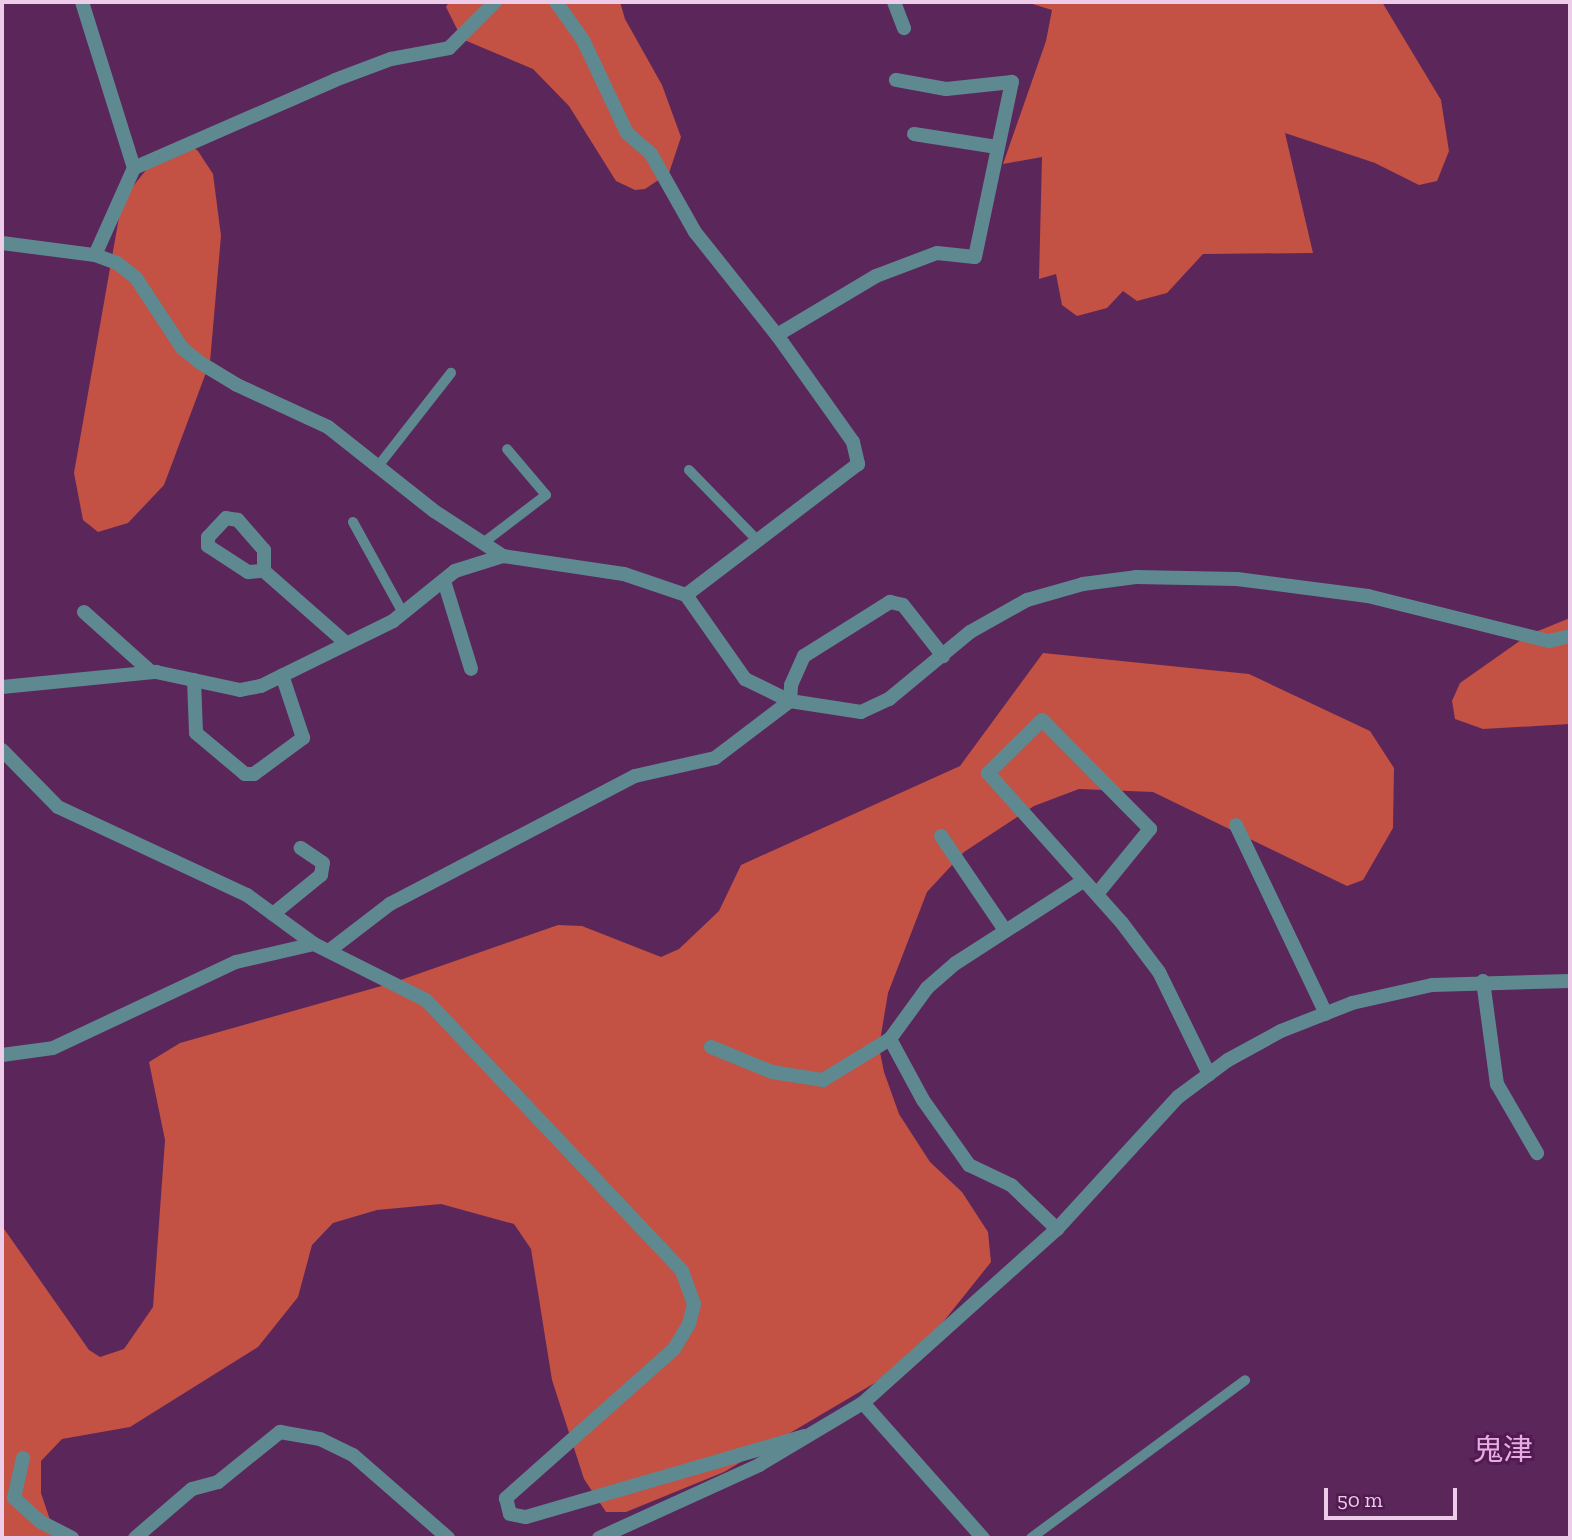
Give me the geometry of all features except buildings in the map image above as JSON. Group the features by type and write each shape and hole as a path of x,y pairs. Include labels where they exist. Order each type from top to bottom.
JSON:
{"street":[{"path":"82,2 134,168 95,255"},
{"path":"134,168 335,80 391,60 449,48 495,2"},
{"path":"556,2 583,40 627,133 651,154 695,232 777,335 853,442 858,464 685,596"},
{"path":"894,2 904,28"},
{"path":"777,335 876,276 937,253 975,257 1012,82 946,89 896,80"},
{"path":"915,134 997,147"},
{"path":"2,243 95,255 136,278 182,348 199,362 237,385 328,427 434,511 502,556"},
{"path":"2,687 151,672 240,690 261,686 403,614 471,563 502,556 624,574 685,596 746,679 790,701 861,712 889,699 970,632 1027,600 1083,584 1136,577 1237,579 1368,596 1549,641 1570,636"},
{"path":"264,571 346,643"},
{"path":"444,581 471,669"},
{"path":"330,950 390,904 635,776 715,758 790,701 791,685 804,656 890,603 903,605 943,656"},
{"path":"84,612 151,672"},
{"path":"194,680 196,733 245,774 254,774 303,737 282,675"},
{"path":"1097,894 1150,829 1042,720 988,773 1097,894 1159,972 1209,1074"},
{"path":"2,750 58,807 247,895 314,944 426,1000 632,1213 682,1270 694,1304 689,1324 674,1349 506,1498 510,1514 526,1517 816,1433"},
{"path":"1236,825 1325,1014"},
{"path":"941,836 1005,930"},
{"path":"273,914 321,875 323,863 301,848"},
{"path":"711,1047 772,1072 823,1080 890,1039 927,988 1005,930 1083,881"},
{"path":"2,1055 53,1048 236,962 314,944"},
{"path":"1483,981 1497,1084 1537,1153"},
{"path":"599,1538 759,1465 863,1403 1058,1229 1178,1097 1209,1074 1281,1031 1325,1014 1432,985 1483,981 1570,981"},
{"path":"890,1039 923,1100 969,1165 1011,1185 1058,1229"},
{"path":"863,1403 983,1538"},
{"path":"135,1538 192,1489 218,1482 280,1432 320,1439 353,1455 448,1538"},
{"path":"23,1458 14,1498 41,1522 72,1538"}],"lane":[{"path":"379,465 451,373"},
{"path":"483,542 546,495 507,449"},
{"path":"690,470 758,541"},
{"path":"353,522 403,614"},
{"path":"1031,1538 1245,1380"}],"shaded area":[{"path":"449,2 620,2 625,19 662,85 681,137 669,173 645,189 635,190 616,181 569,106 533,69 462,39 446,7"},
{"path":"1026,2 1382,2 1441,100 1449,151 1437,181 1419,185 1375,163 1285,133 1313,253 1203,254 1167,293 1137,301 1123,291 1107,308 1077,316 1062,305 1056,274 1039,279 1042,157 1003,164 1046,41 1052,10"},
{"path":"183,139 198,151 213,174 221,236 210,362 164,485 128,523 98,532 83,520 74,473 122,200 150,165"},
{"path":"1570,618 1570,724 1483,729 1455,719 1452,701 1460,683 1528,635"},
{"path":"1043,653 1249,674 1370,731 1394,768 1393,828 1363,880 1347,886 1153,792 1079,789 1034,806 964,852 927,892 888,993 879,1047 884,1072 899,1114 930,1162 962,1192 988,1232 991,1262 912,1361 724,1472 626,1512 606,1512 584,1479 552,1380 531,1249 514,1224 441,1204 377,1210 333,1223 312,1245 298,1297 258,1347 130,1427 62,1439 41,1461 41,1493 56,1538 2,1538 2,1226 89,1350 100,1357 124,1349 153,1307 165,1140 149,1062 180,1043 392,983 558,925 582,926 661,957 679,949 719,911 741,865 960,766"}],"district":[{"name":"鬼津","path":"1503,1450"}]}
